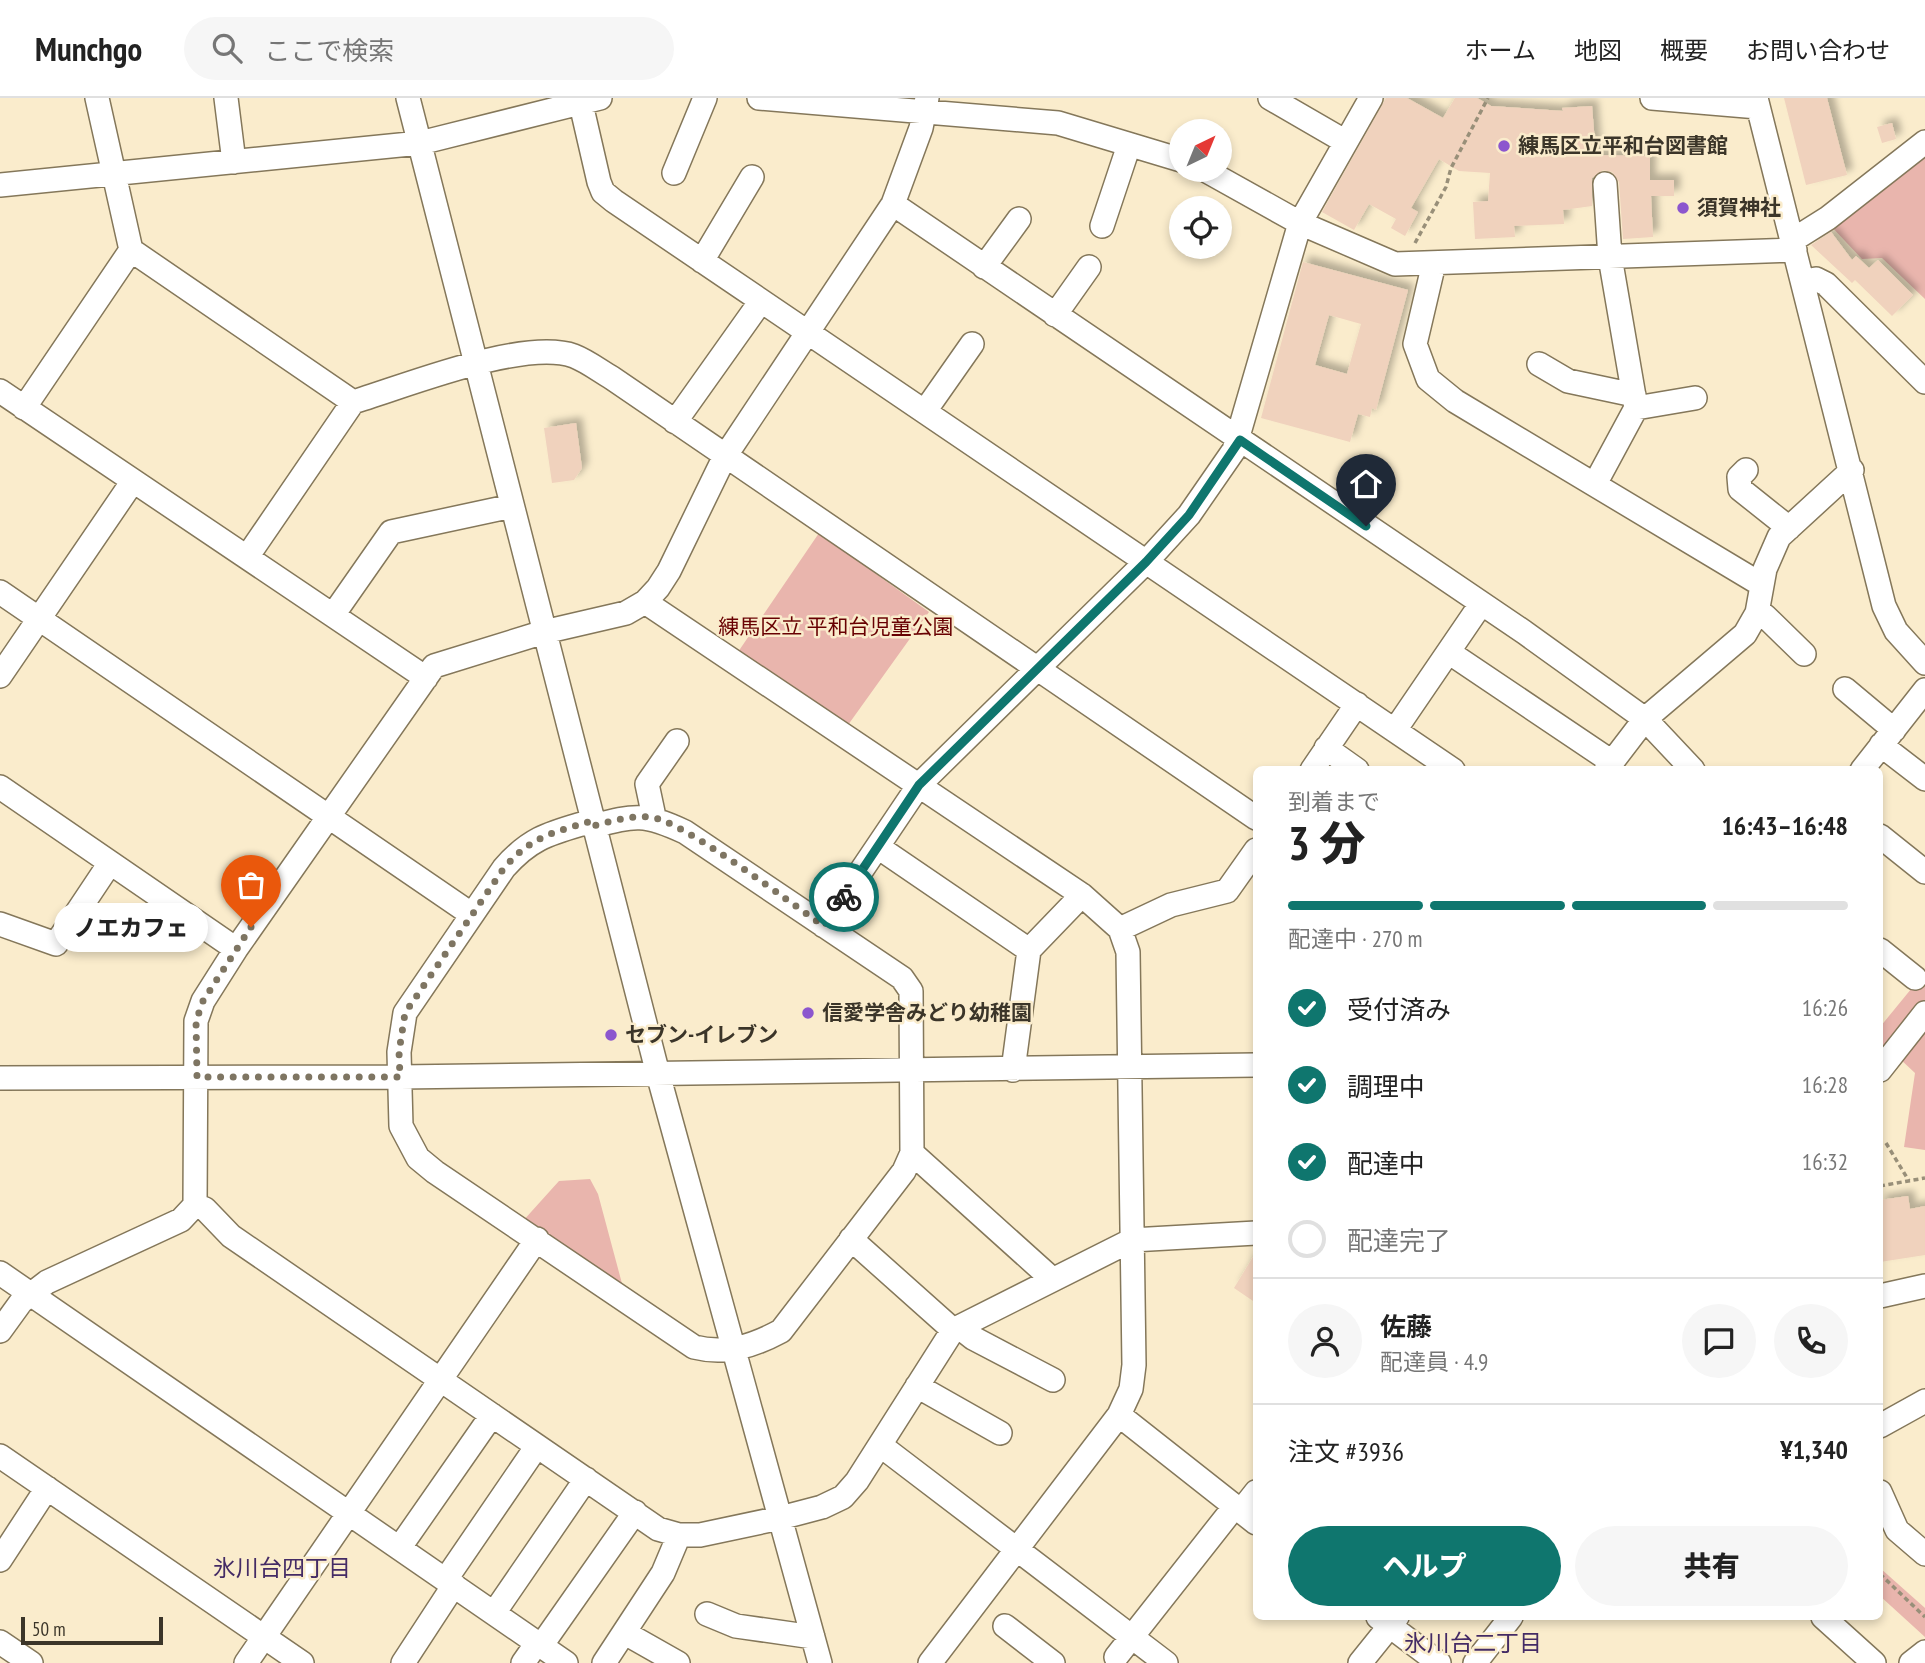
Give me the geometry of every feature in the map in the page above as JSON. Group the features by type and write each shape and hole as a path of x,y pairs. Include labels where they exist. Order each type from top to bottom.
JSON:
{"street":[{"path":"97,98 131,250 353,402"},
{"path":"226,98 234,162"},
{"path":"408,98 658,1074 820,1663"},
{"path":"674,173 705,98"},
{"path":"759,98 926,106 1058,123 1169,157"},
{"path":"1270,98 1346,142"},
{"path":"824,926 919,785 1146,562 1189,515 1240,440 1300,223 1371,98"},
{"path":"1651,98 1757,103 1852,470 1884,606 1896,631 1925,663"},
{"path":"0,185 420,144 591,101 603,192 1447,766"},
{"path":"0,1331 30,1294 47,1282 181,1220 195,1205 196,1021 203,1001 236,949 434,666 544,632 626,613 645,602 669,571 724,458 892,204 926,106"},
{"path":"1227,182 1300,223 1395,264 1610,257 1794,245 1925,142"},
{"path":"1102,226 1129,145"},
{"path":"702,261 752,177"},
{"path":"1595,484 1635,402 1610,257 1605,184"},
{"path":"892,204 1646,719 1689,766"},
{"path":"984,267 1019,219"},
{"path":"24,408 131,250"},
{"path":"1434,263 1415,344 1428,379 1455,401 1762,585"},
{"path":"1055,315 1089,267"},
{"path":"1804,281 1816,279 1826,284 1925,382"},
{"path":"675,422 761,300"},
{"path":"925,411 972,344"},
{"path":"247,558 353,402 476,364 536,351 574,356 1253,816"},
{"path":"1539,364 1568,381 1635,402 1695,398"},
{"path":"0,391 426,678"},
{"path":"1746,470 1740,477 1740,489 1789,528"},
{"path":"1450,653 1609,766 1646,719 1745,635 1757,613 1771,550 1789,528 1852,470"},
{"path":"0,676 133,481"},
{"path":"333,615 391,532 512,506"},
{"path":"0,592 471,914"},
{"path":"645,602 1082,895 1119,929 1128,953 1133,1377 1119,1415 1017,1549 991,1615 939,1660"},
{"path":"1395,730 1481,604"},
{"path":"1757,613 1765,616 1804,654"},
{"path":"1844,689 1925,779"},
{"path":"1865,766 1925,690"},
{"path":"1315,766 1357,704"},
{"path":"654,817 647,785 677,741"},
{"path":"1326,748 1351,766"},
{"path":"0,787 236,949"},
{"path":"630,817 654,817 685,832 902,978 911,991 912,1153 904,1171 781,1331 757,1344 714,1352 694,1347 418,1158 401,1126 399,1052 405,1013 471,914 522,847 547,834 592,823 630,817"},
{"path":"1883,838 1925,872"},
{"path":"878,847 1030,950"},
{"path":"1119,929 1171,905 1227,891 1253,854"},
{"path":"0,924 56,944 110,863"},
{"path":"1013,1070 1030,950 1082,895"},
{"path":"1883,952 1915,978"},
{"path":"1883,1066 1925,1013"},
{"path":"0,1078 400,1077 1253,1065"},
{"path":"912,1153 1052,1279"},
{"path":"195,1205 205,1209 231,1236 658,1529 679,1535 700,1535 780,1518 822,1507 843,1497 956,1328 1132,1241 1253,1233"},
{"path":"246,1663 537,1239"},
{"path":"852,1239 956,1328 1053,1380"},
{"path":"0,1273 566,1663"},
{"path":"1883,1295 1925,1286"},
{"path":"917,1386 1000,1433"},
{"path":"1883,1424 1925,1401"},
{"path":"400,1547 492,1415"},
{"path":"1119,1415 1244,1514"},
{"path":"880,1445 1166,1663"},
{"path":"403,1663 450,1582 537,1446"},
{"path":"0,1456 302,1663"},
{"path":"494,1613 586,1479"},
{"path":"0,1560 47,1488"},
{"path":"1116,1657 1244,1514 1253,1498"},
{"path":"1883,1499 1897,1530 1925,1554"},
{"path":"523,1663 635,1512"},
{"path":"604,1663 663,1573 679,1535"},
{"path":"707,1614 736,1626 813,1637"},
{"path":"991,1615 1053,1663"},
{"path":"1360,1663 1388,1620 1438,1663"},
{"path":"1475,1663 1509,1620"},
{"path":"1826,1620 1874,1663"},
{"path":"625,1633 678,1663"},
{"path":"0,1642 31,1663"},
{"path":"1911,1663 1925,1652"}],"path":[{"path":"1408,264 1411,249 1446,187 1451,168 1488,98"},
{"path":"1886,1143 1909,1181"},
{"path":"1883,1185 1925,1178"},
{"path":"1883,1577 1925,1617"}],"green space":[{"path":"1925,150 1925,299 1882,258 1862,259 1829,224"},
{"name":"練馬区立 平和台児童公園","path":"819,533 929,612 848,725 738,652"},
{"path":"1925,972 1925,1000 1883,1052 1883,1023"},
{"path":"1925,1025 1925,1150 1904,1147 1915,1073 1899,1058"},
{"path":"590,1179 598,1194 624,1291 522,1222 559,1181"},
{"path":"1883,1571 1925,1608 1925,1637 1883,1599"}],"building":[{"path":"1386,98 1407,98 1443,118 1455,98 1477,98 1491,106 1563,111 1562,108 1592,106 1596,155 1650,156 1650,180 1674,180 1674,196 1651,196 1653,237 1623,239 1619,182 1612,172 1603,170 1592,178 1592,206 1563,210 1564,224 1514,226 1515,237 1475,239 1473,202 1488,201 1490,173 1459,171 1439,159 1411,208 1418,212 1405,236 1391,228 1396,219 1369,204 1354,230 1322,212"},
{"path":"1784,98 1827,98 1847,175 1806,185"},
{"path":"1892,123 1896,139 1882,143 1877,127"},
{"path":"1831,232 1852,260 1856,256 1869,268 1878,260 1913,295 1892,316 1855,280 1852,283 1811,245"},
{"path":"1303,262 1408,290 1376,410 1372,408 1370,417 1358,414 1350,442 1261,418","holes":["1329,315 1361,324 1347,374 1315,365"]},
{"path":"576,423 582,468 574,480 552,483 544,428"},
{"path":"1908,1196 1910,1209 1925,1206 1925,1255 1883,1262 1883,1200"},
{"path":"1253,1257 1253,1301 1234,1288"}],"way so far":[{"path":"251,927 203,1001 196,1021 197,1077 400,1077 399,1052 405,1013 504,868 522,847 547,834 592,821 593,826 630,817 654,817 685,832 824,926 844,897"}],"place":[{"name":"練馬区立平和台図書館","path":"1504,146"},
{"name":"須賀神社","path":"1683,208"},
{"name":"ノエカフェ","path":"251,927"},
{"name":"信愛学舎みどり幼稚園","path":"808,1013"},
{"name":"セブン-イレブン","path":"611,1035"}],"district":[{"name":"氷川台四丁目","path":"282,1568"},
{"name":"氷川台二丁目","path":"1473,1643"}],"route":[{"path":"844,897 919,785 1146,562 1189,515 1240,440 1366,526"}]}
